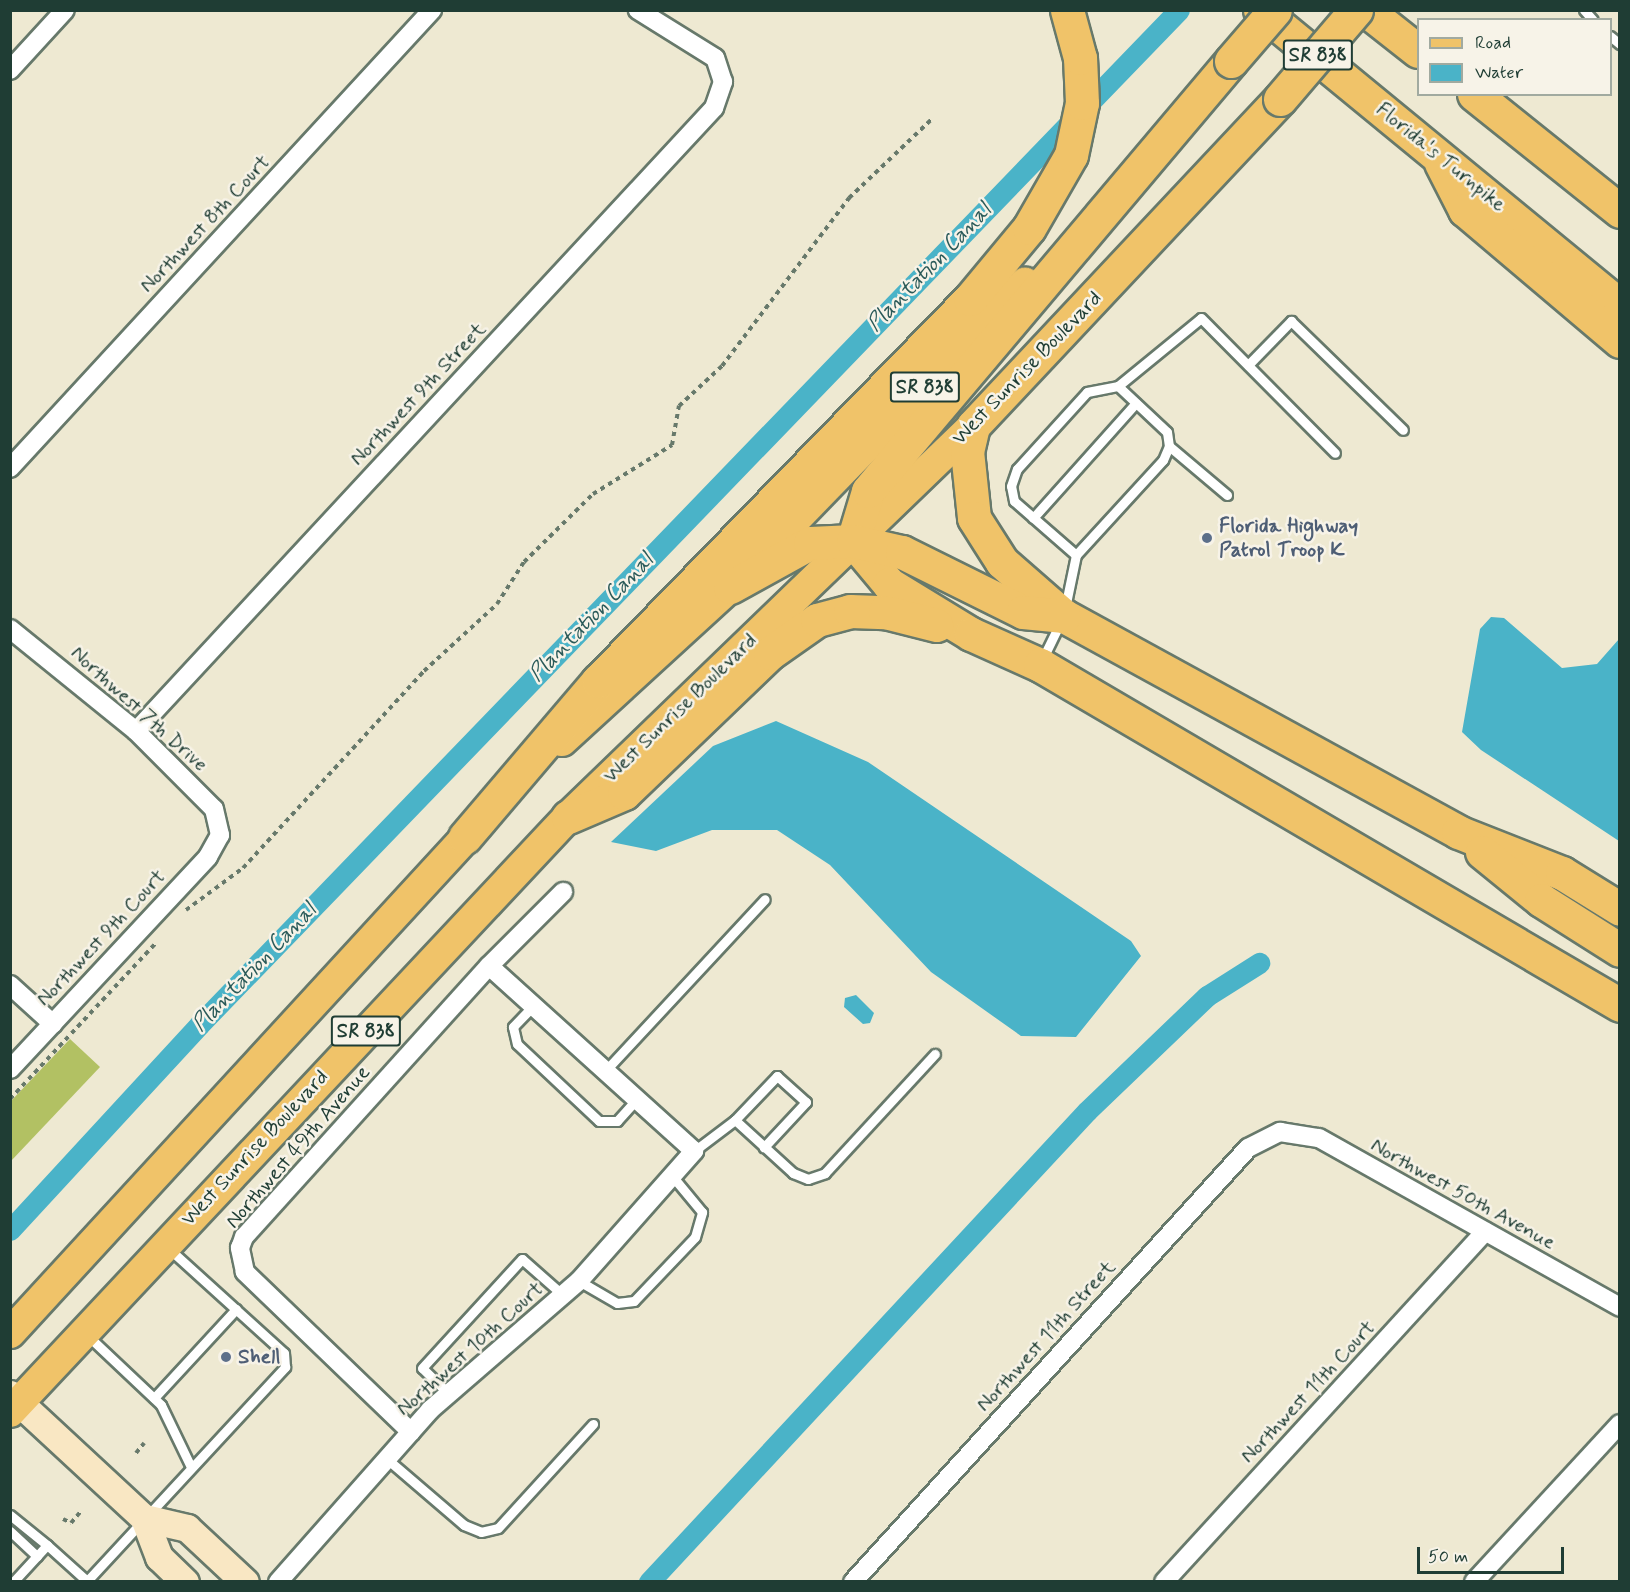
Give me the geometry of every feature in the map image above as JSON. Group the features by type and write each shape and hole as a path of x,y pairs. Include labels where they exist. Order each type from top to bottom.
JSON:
{"highway":[{"path":"465,837 598,681 970,299 1029,228 1071,155 1082,103 1080,58 1067,10"},
{"name":"Florida's Turnpike","path":"1260,10 1620,306"},
{"name":"SR 838","path":"1120,187 1275,10"},
{"name":"West Sunrise Boulevard","path":"973,426 1280,99 1356,10"},
{"path":"1366,10 1417,49"},
{"path":"1477,96 1585,181 1620,212"},
{"path":"1434,151 1465,210 1620,341"},
{"path":"1585,181 1620,203"},
{"path":"853,541 868,491 1120,187"},
{"path":"973,426 967,451 974,518 1002,562 1064,616 1458,832 1562,873 1620,909"},
{"path":"853,541 889,584 971,634 1040,665 1605,990 1620,1005"},
{"path":"730,587 810,543 853,541 902,552 1023,612 1064,616"},
{"path":"568,817 624,793 770,653 817,620 850,611 885,612 971,634"},
{"path":"1458,832 1541,900 1620,950"}],"main road":[{"name":"SR 838","path":"10,1333 465,837 730,587 1120,187"},
{"name":"West Sunrise Boulevard","path":"13,1403 84,1332 568,817 973,426"}],"street":[{"path":"10,70 65,10"},
{"name":"Northwest 8th Court","path":"10,468 432,10"},
{"name":"Northwest 9th Street","path":"136,731 714,108 723,82 715,58 639,10"},
{"name":"Northwest 7th Drive","path":"10,629 136,731 214,809 220,835"},
{"name":"Northwest 9th Court","path":"10,1069 208,857 220,835"},
{"name":"Northwest 49th Avenue","path":"411,1432 245,1272 240,1248 244,1237 489,966 563,892"},
{"path":"489,966 694,1152"},
{"path":"10,986 53,1023"},
{"name":"Northwest 50th Avenue","path":"1280,1132 1319,1138 1620,1307"},
{"name":"Northwest 11th Street","path":"854,1581 1248,1148 1280,1132"},
{"name":"Northwest 10th Court","path":"278,1581 411,1432 449,1394 579,1281 694,1152"},
{"name":"Northwest 11th Court","path":"1164,1581 1485,1232"},
{"path":"13,1403 144,1518 159,1557 179,1580"},
{"path":"1474,1581 1620,1424"},
{"path":"144,1518 187,1528 245,1581"}],"lane":[{"path":"1076,555 1014,501 1017,469 1087,392 1118,386 1201,318 1335,453"},
{"path":"1248,365 1292,321 1403,430"},
{"path":"1040,665 1064,616 1076,555 1163,460 1169,446 1167,432 1118,386"},
{"path":"1033,518 1136,403"},
{"path":"1169,446 1227,495"},
{"path":"606,1070 765,899"},
{"path":"533,1005 513,1027 517,1044 599,1121 617,1121 637,1099"},
{"path":"735,1120 793,1173 808,1179 825,1173 935,1054"},
{"path":"694,1152 735,1120 777,1076 807,1101 764,1146"},
{"path":"579,1281 617,1304 633,1301 695,1237 702,1212 673,1177"},
{"path":"10,1515 87,1581 285,1367 284,1353 164,1245"},
{"path":"449,1394 422,1368 522,1259 563,1295"},
{"path":"154,1398 236,1309"},
{"path":"84,1332 154,1398 191,1467"},
{"path":"387,1459 464,1525 481,1532 498,1528 593,1424"},
{"path":"10,1531 37,1556"},
{"path":"13,1581 20,1568 37,1556 46,1545"}],"path":[{"path":"182,915 243,868 424,671 497,604 524,562 593,494 672,445 679,406 722,366 849,198 931,120"},
{"path":"10,1099 163,936"},
{"path":"136,1453 144,1443"},
{"path":"63,1519 71,1523 82,1510"}],"green space":[{"path":"70,1039 100,1067 11,1161 11,1101"}],"water":[{"path":"1491,617 1504,618 1562,668 1597,664 1619,639 1619,841 1481,750 1462,732 1480,629"},
{"path":"776,721 868,762 1131,941 1141,956 1076,1037 1021,1036 931,972 830,865 777,830 712,830 656,851 611,842 713,746"},
{"path":"856,995 874,1013 870,1023 863,1024 844,1007 845,998"}],"waterway":[{"name":"Plantation Canal","path":"10,1230 199,1025 1179,10"},
{"path":"649,1582 1087,1111 1207,996 1259,963"}],"place":[{"name":"Florida Highway Patrol Troop K","path":"1207,538"},
{"name":"Shell","path":"226,1357"}]}
